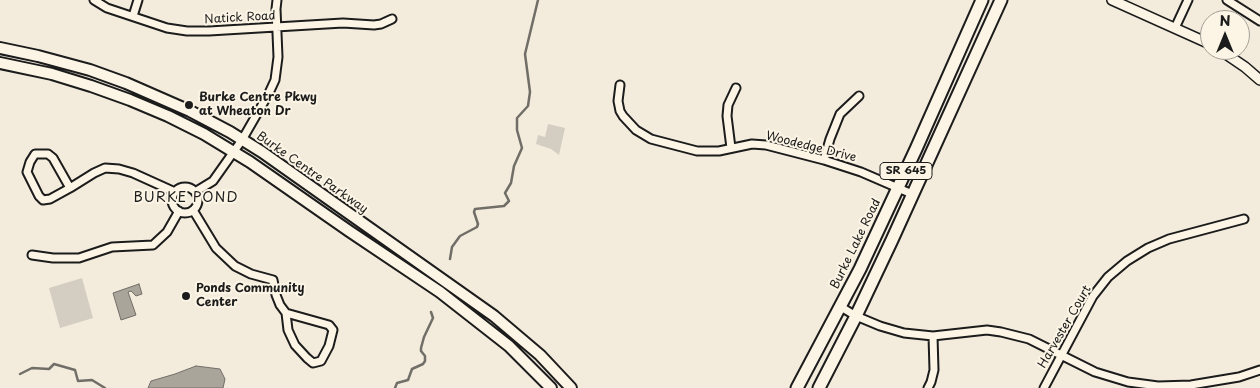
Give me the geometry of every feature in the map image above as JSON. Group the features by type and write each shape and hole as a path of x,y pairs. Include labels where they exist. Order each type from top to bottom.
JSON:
{"main road":[{"name":"Burke Lake Road","path":"797,388 841,307 898,188 982,0"},
{"name":"SR 645","path":"818,388 856,316 1001,0"},
{"name":"Burke Centre Parkway","path":"0,48 90,70 126,83 190,111 242,140 262,152 494,316 540,355 570,388"},
{"name":"Burke Centre Parkway","path":"0,63 52,74 130,100 168,116 234,152 440,292 509,346 551,388"}],"street":[{"name":"Natick Road","path":"94,0 108,8 167,28 187,31 343,23 374,25 392,19"},
{"path":"133,16 138,0"},
{"path":"196,192 213,181 242,140 267,98 274,80 278,57 277,0"},
{"path":"1112,0 1200,39"},
{"path":"1175,28 1188,0"},
{"path":"1227,0 1260,21"},
{"path":"1235,60 1260,80"},
{"name":"Woodedge Drive","path":"620,85 618,101 622,116 645,136 663,143 697,151 719,151 752,144 766,145 862,172 912,194"},
{"path":"732,148 727,116 728,105 736,88"},
{"path":"824,160 840,114 858,96"},
{"path":"70,188 54,158 48,154 35,154 27,172 43,200 50,200 105,168 119,169 132,173 175,192"},
{"path":"189,187 196,192 198,203 193,210 179,211 174,206 172,199 175,192 181,188 189,187"},
{"path":"193,210 216,248 235,266 251,274 273,280 280,305 286,313 288,330 295,346 313,363 321,361 329,346 333,330 329,324 286,313"},
{"path":"32,255 53,258 79,258 112,247 153,245 167,232 179,211"},
{"name":"Harvester Court","path":"1044,388 1093,296 1108,277 1127,261 1148,248 1169,239 1244,219"},
{"path":"841,307 856,316 880,326 904,333 933,336 987,330 1029,339 1095,372 1128,382 1158,386 1191,387 1239,377 1260,370"},
{"path":"928,388 932,382 934,370 933,336"}],"shaded area":[{"path":"548,124 565,128 559,155 551,149 536,144 538,135 545,137"},
{"path":"82,278 93,318 60,328 49,288"},
{"path":"139,284 142,294 136,296 131,291 128,292 136,315 121,320 113,293"},
{"path":"196,366 220,369 225,379 223,388 148,388 151,381"}],"waterway":[{"path":"450,259 452,247 460,236 477,227 475,209 504,206 509,201 505,193 511,183 514,166 522,148 517,130 517,118 528,106 530,92 525,54 538,0"},
{"path":"395,388 397,383 408,380 412,369 423,364 425,361 421,348 433,318 431,312"},
{"path":"20,374 32,368 49,369 54,364 75,370 78,381 92,380 105,388"}],"place":[{"name":"Burke Centre Pkwy at Wheaton Dr","path":"189,105"},
{"name":"Ponds Community Center","path":"186,296"}],"district":[{"name":"BURKE POND","path":"186,198"}]}
